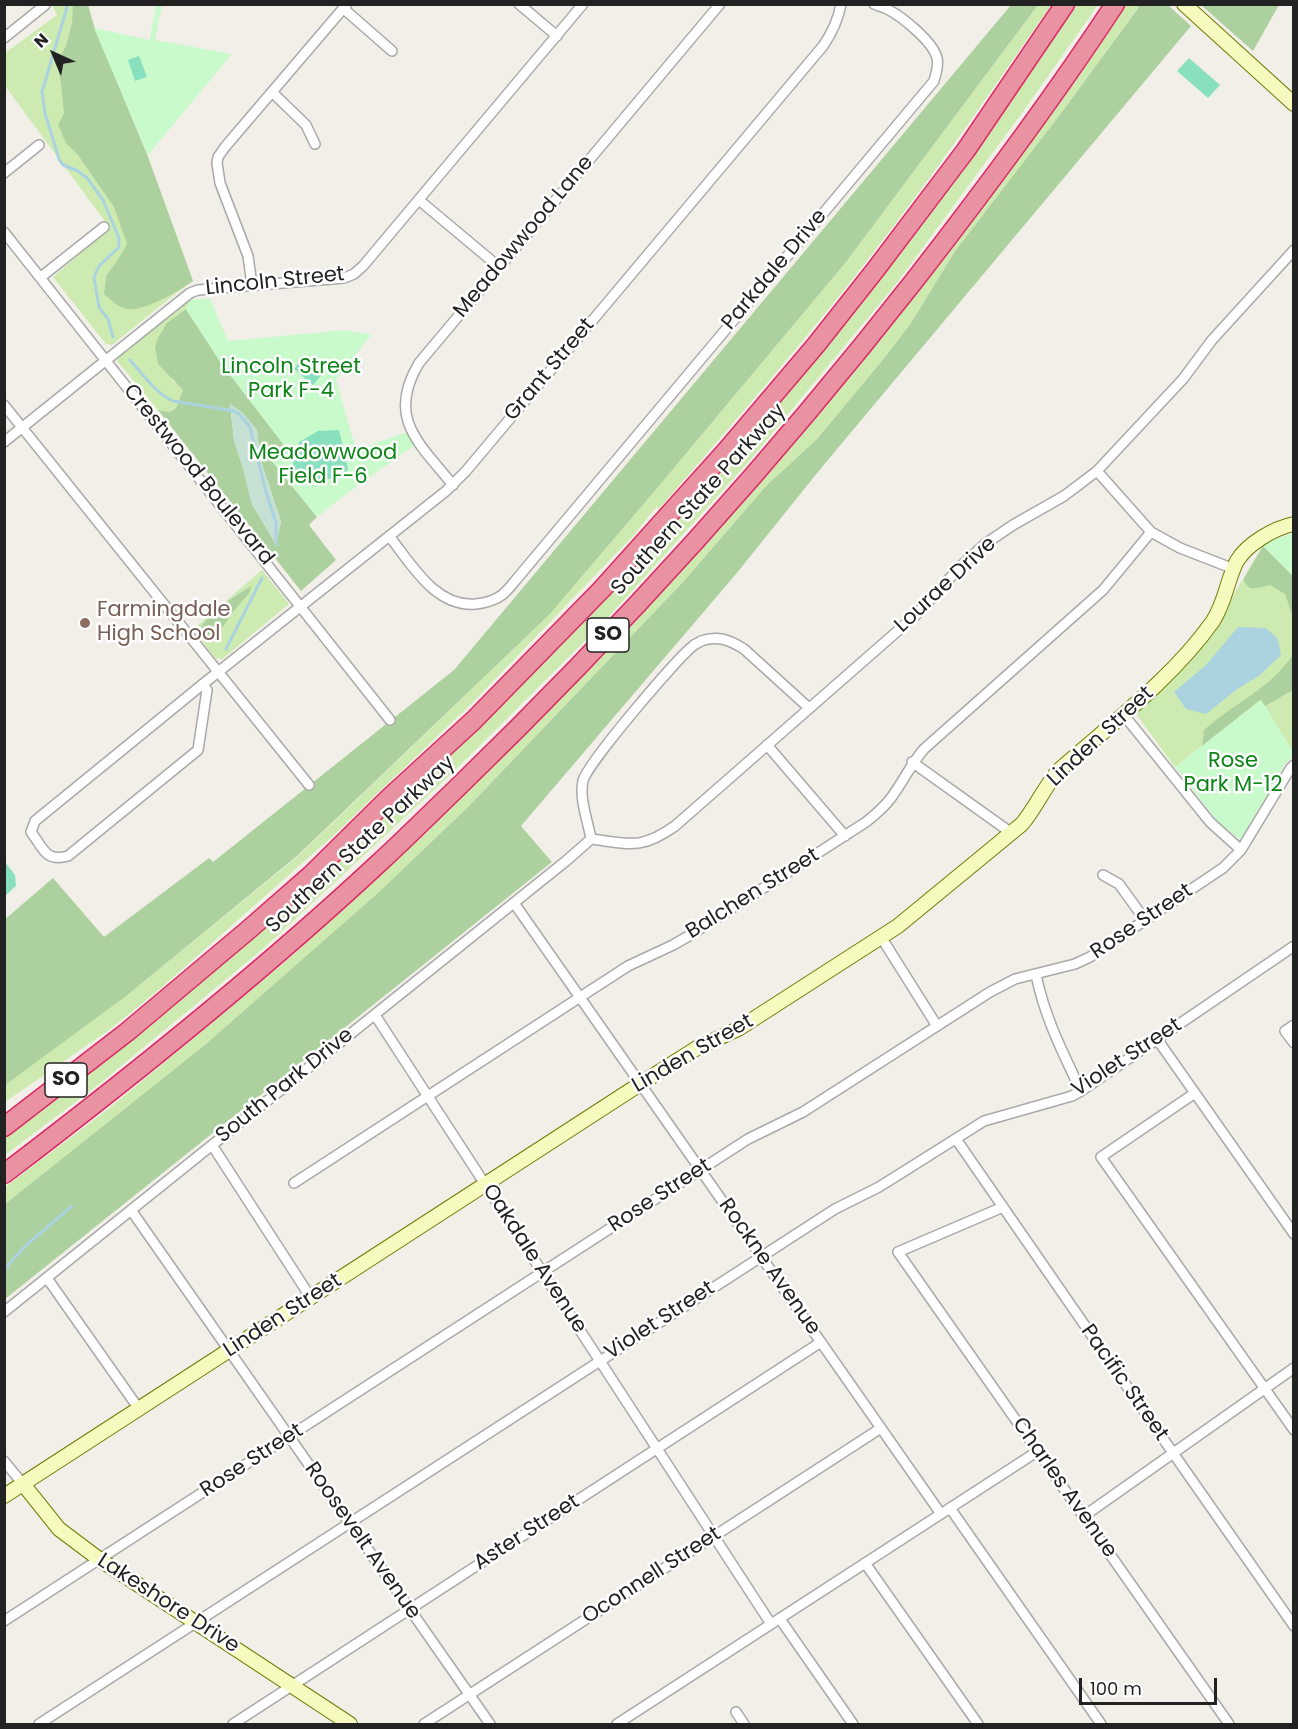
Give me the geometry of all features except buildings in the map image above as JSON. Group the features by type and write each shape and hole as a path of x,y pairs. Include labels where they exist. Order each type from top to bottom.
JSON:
{"highway":[{"name":"Southern State Parkway","path":"4,1127 127,1032 247,932 311,875 389,798 474,720 593,598 734,442 816,345 966,150 1065,4"},
{"name":"Southern State Parkway","path":"4,1174 126,1080 310,926 382,861 563,683 704,532 844,369 1008,157 1115,4"},
{"path":"4,1112 34,1090 127,1032"}],"street":[{"path":"519,4 557,36"},
{"name":"Lincoln Street","path":"4,442 190,292 344,278 354,274 583,4"},
{"name":"Meadowwood Lane","path":"453,485 411,430 405,414 405,394 410,378 419,363 720,4"},
{"name":"Grant Street","path":"203,684 207,690 198,750 68,855 56,859 49,856 31,832 35,820 203,684 453,485 824,46 839,18 841,4"},
{"name":"Parkdale Drive","path":"389,536 436,592 448,600 469,605 485,603 502,595 934,81 938,68 933,48 902,19 887,8 874,4"},
{"path":"1184,4 1293,104"},
{"path":"4,38 45,5"},
{"path":"252,285 248,256 220,183 218,157 346,7 392,51"},
{"path":"272,92 306,125 315,144"},
{"path":"4,173 39,145"},
{"path":"419,200 499,267"},
{"path":"41,277 104,227"},
{"name":"Crestwood Boulevard","path":"4,232 390,720"},
{"name":"Lourae Drive","path":"591,839 633,844 646,842 658,838 675,826 917,614 959,568 985,544 1064,496 1097,471 1183,379 1212,340 1293,250"},
{"path":"4,405 309,785"},
{"path":"1097,471 1151,532 1180,548 1234,569"},
{"name":"Linden Street","path":"4,1496 640,1084 697,1048 738,1029 898,926 1022,824 1058,771 1177,666 1221,608 1238,560 1258,539 1287,525 1293,525"},
{"name":"Balchen Street","path":"294,1183 628,966 692,934 866,822 884,807 912,762 941,733 1103,591 1151,532"},
{"path":"591,839 582,792 585,773 675,663 693,645 712,638 733,642 744,649 809,708"},
{"path":"1123,714 1210,822 1241,850"},
{"path":"767,745 844,836"},
{"path":"912,762 1010,832"},
{"name":"Rose Street","path":"4,1621 748,1139 803,1112 990,992 1015,979 1076,964 1090,957 1223,868 1241,850 1293,765"},
{"name":"South Park Drive","path":"4,1312 591,839"},
{"path":"1103,875 1119,884 1145,920"},
{"name":"Rockne Avenue","path":"514,903 881,1428 946,1511 1101,1725"},
{"path":"880,937 937,1026"},
{"name":"Violet Street","path":"39,1725 834,1209 879,1187 984,1121 1072,1096 1081,1091 1293,946"},
{"path":"1036,975 1041,1001 1050,1027 1081,1091"},
{"name":"Oakdale Avenue","path":"375,1015 771,1624"},
{"path":"1289,1028 1293,1043"},
{"path":"1157,1039 1293,1234"},
{"path":"1195,1093 1101,1157 1293,1430"},
{"name":"Pacific Street","path":"956,1139 1293,1626"},
{"path":"212,1145 311,1298"},
{"name":"Charles Avenue","path":"1003,1207 898,1252 1229,1725"},
{"name":"Roosevelt Avenue","path":"131,1210 490,1725"},
{"path":"48,1278 139,1409"},
{"name":"Aster Street","path":"233,1725 821,1342"},
{"path":"1084,1516 1293,1368"},
{"name":"Oconnell Street","path":"424,1725 881,1428"},
{"path":"616,1725 1038,1451"},
{"name":"Lakeshore Drive","path":"4,1461 59,1529 99,1559 350,1725"},
{"path":"866,1563 978,1725"},
{"path":"780,1618 853,1725"},
{"path":"736,1712 744,1725"}],"green space":[{"path":"52,5 88,5 94,26 148,157 193,281 112,345 106,344 53,277 110,228 5,86 5,53 57,15"},
{"path":"73,5 88,5 94,26 148,157 193,281 162,300 135,309 121,307 104,294 106,276 127,244 114,207 78,155 66,143 58,125 64,113 57,63 66,46 72,23"},
{"path":"156,5 162,5 155,40 232,54 148,155 94,28 150,40"},
{"path":"1011,5 1038,5 846,262 550,614 297,856 125,997 5,1085 4,920 53,878 104,937 209,858 213,862 454,670"},
{"path":"1038,5 1051,5 904,212 800,344 658,510 657,506 634,535 471,704 334,835 161,988 109,1030 5,1102 4,1085 125,997 297,857 550,614 846,262"},
{"path":"1072,5 1098,5 896,284 750,460 603,623 449,776 264,948 98,1085 5,1155 5,1132 166,1007 651,545"},
{"path":"1123,5 1138,5 1138,7 1062,112 955,251 911,323 817,439 766,486 683,582 469,806 380,891 206,1044 5,1204 5,1187 107,1110 292,956 486,772 674,575 851,376 926,280"},
{"path":"1138,5 1168,5 1191,26 822,467 736,574 521,826 552,862 5,1299 5,1204 206,1044 380,891 469,806 683,582 766,486 817,439 885,357 911,323 955,251 1062,112"},
{"path":"1201,5 1279,5 1253,51"},
{"path":"139,56 147,77 135,81 128,60"},
{"path":"1189,58 1220,85 1208,98 1177,71"},
{"name":"Lincoln Street Park F-4","path":"210,298 228,341 346,330 371,335 336,380 356,450 407,432 415,445 317,517 272,461 284,445 221,363 186,309 189,300"},
{"path":"189,300 186,309 167,324 172,380 183,389 176,408 170,412 158,410 117,361 118,357"},
{"path":"186,309 221,363 284,445 272,461 317,517 309,525 336,560 301,591 158,410 170,412 176,408 183,390 158,364 155,347 167,323","holes":["230,404 257,430 260,458 281,522 276,544 252,504 234,440"]},
{"path":"303,358 322,374 313,385 294,369"},
{"path":"230,404 242,412 257,430 260,458 281,522 276,545 252,504 234,440"},
{"name":"Meadowwood Field F-6","path":"339,430 348,469 343,477 299,483 293,463 299,442 318,431"},
{"path":"1293,533 1293,576 1263,546 1270,541"},
{"path":"1263,546 1293,576 1293,752 1261,700 1175,767 1133,710 1204,644"},
{"path":"1263,546 1293,576 1293,617 1285,594 1270,585 1250,588 1244,582 1244,578"},
{"path":"262,570 289,604 221,660 216,659 193,629"},
{"path":"251,586 250,592 222,628 210,636 200,630 215,611"},
{"path":"1293,655 1293,690 1265,706 1260,700 1202,746 1204,730 1269,681"},
{"name":"Rose Park M-12","path":"1261,700 1293,752 1293,757 1284,765 1241,840 1219,823 1175,767"},
{"path":"5,862 15,875 16,886 5,896"}],"water":[{"path":"1238,627 1266,628 1278,639 1281,655 1260,675 1236,690 1206,714 1186,709 1174,692 1206,665"}],"waterway":[{"path":"68,4 42,92 45,113 59,159 63,165 78,171 87,178 103,200 119,238 119,247 99,266 94,277 99,307 108,319 113,337"},
{"path":"130,360 167,398 173,401 234,411 250,427 276,523 276,545"},
{"path":"226,649 262,578"},
{"path":"4,1270 24,1247 72,1206"}],"place":[{"name":"Farmingdale High School","path":"85,623"}]}
